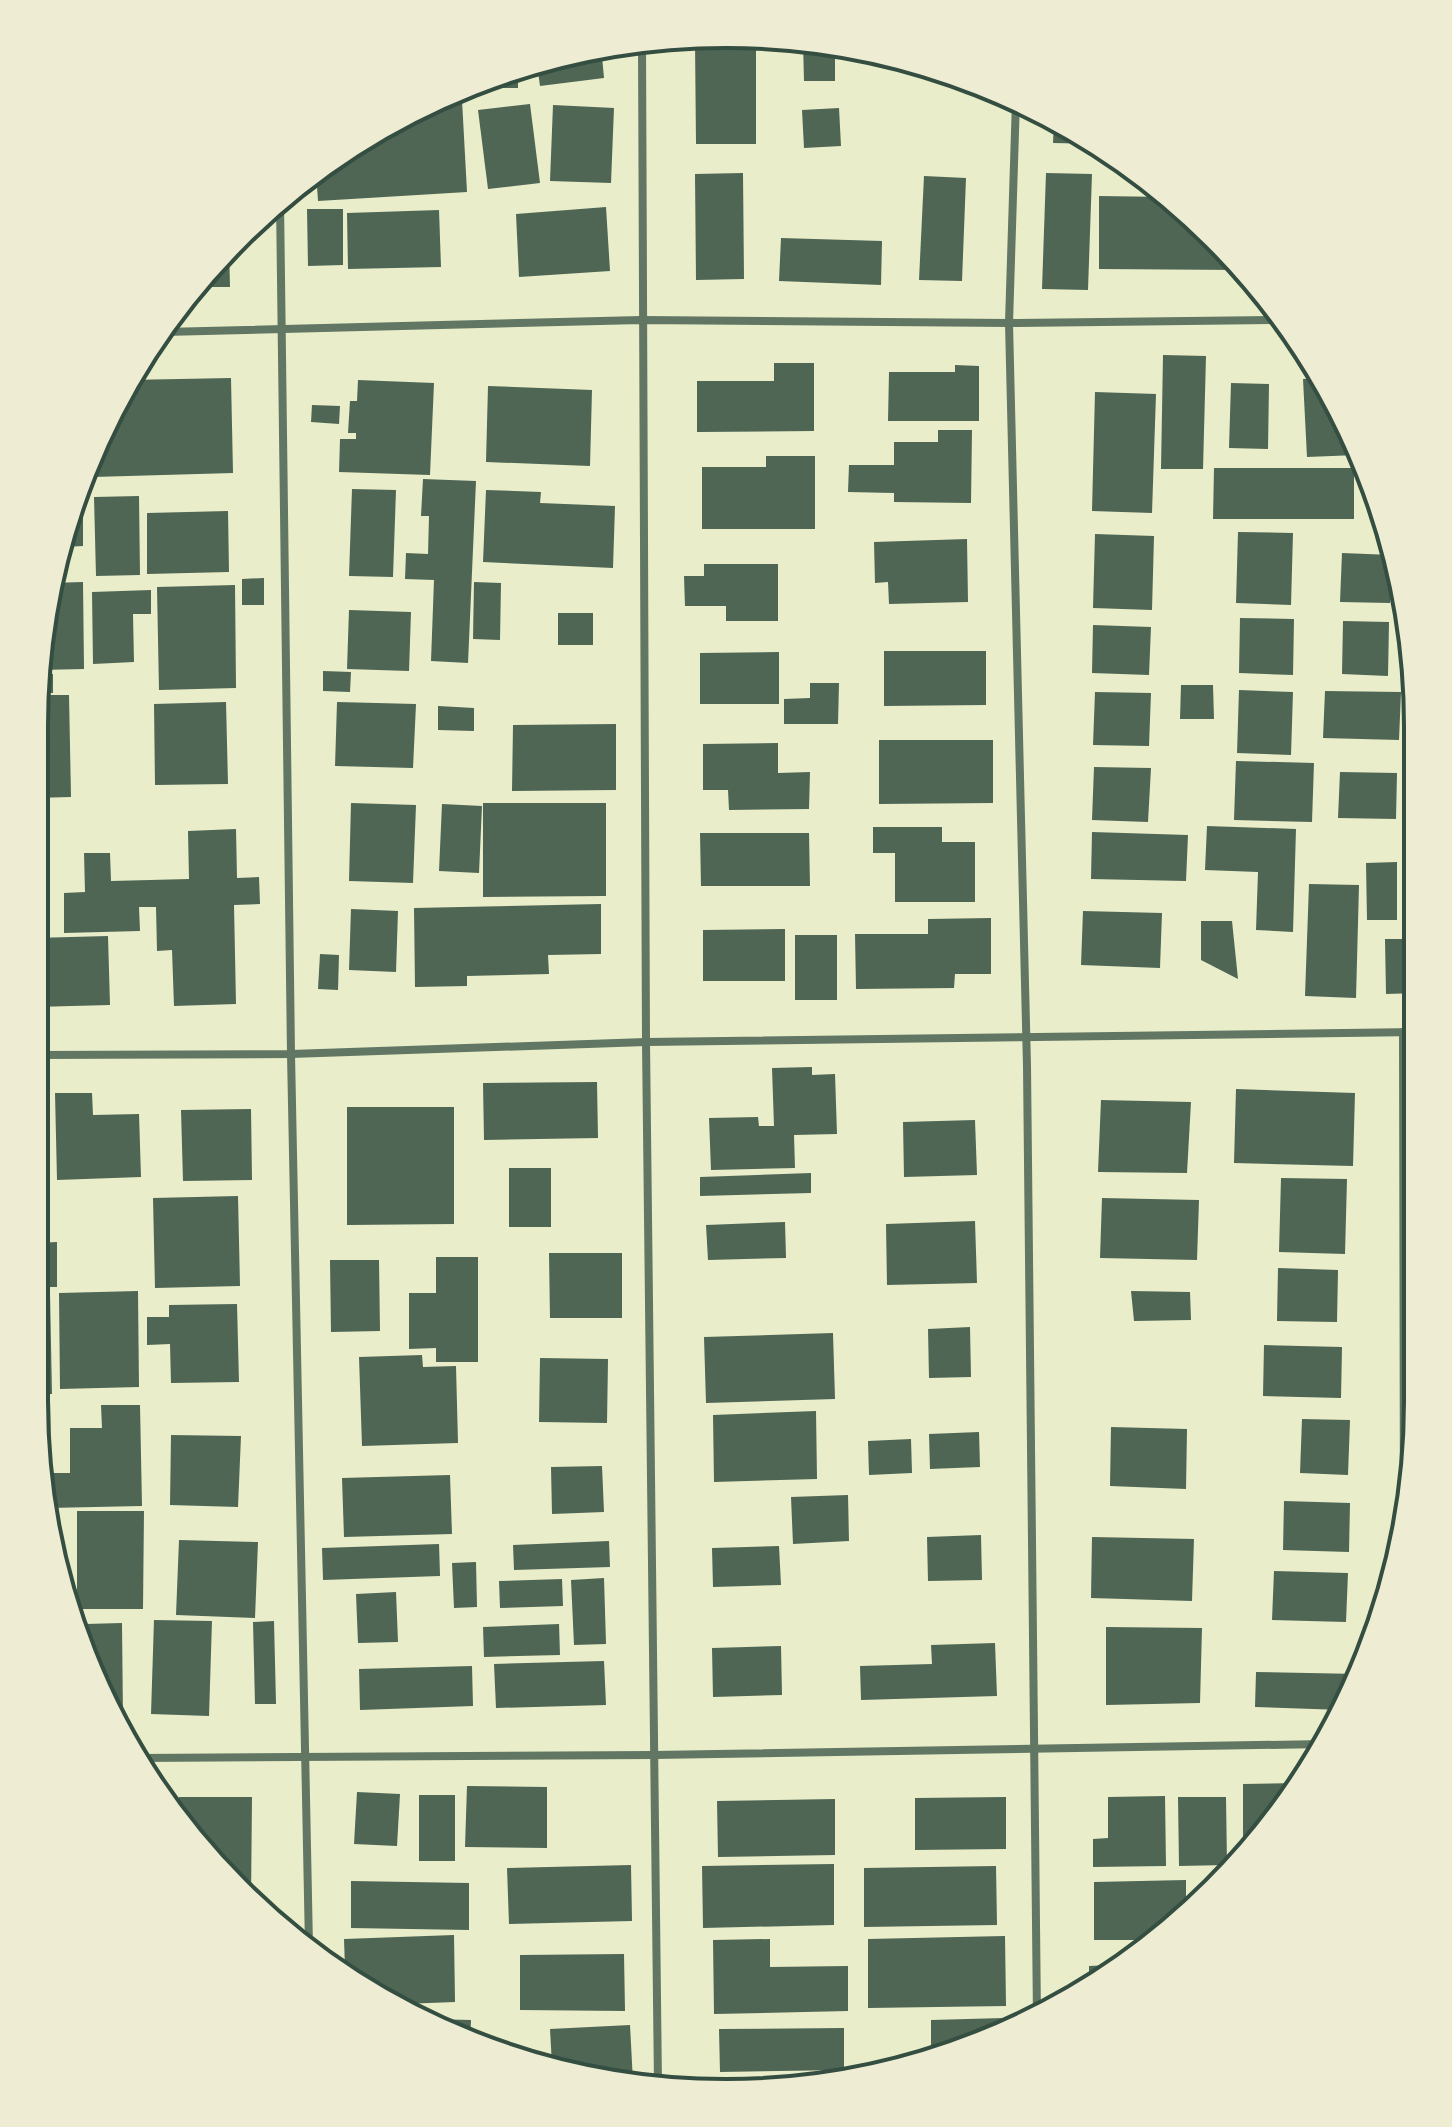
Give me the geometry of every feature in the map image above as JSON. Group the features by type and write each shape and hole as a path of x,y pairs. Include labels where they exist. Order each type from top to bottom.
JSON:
{"street":[{"path":"642,54 646,1042 658,2075"},
{"path":"1016,113 1009,323 1027,1066 1037,2003"},
{"path":"280,215 291,1054 309,1936"},
{"path":"174,332 641,320 1009,323 1269,320"},
{"path":"48,1055 291,1054 646,1042 1403,1032 1404,1412"},
{"path":"150,1758 654,1755 1310,1744"}],"building":[{"path":"695,49 756,49 756,144 696,144"},
{"path":"803,53 835,57 835,81 804,81"},
{"path":"602,60 604,78 540,86 538,75"},
{"path":"518,81 518,88 498,88"},
{"path":"462,102 467,192 318,201 317,185 349,162 426,118"},
{"path":"530,104 540,183 488,189 478,110"},
{"path":"553,105 614,108 611,183 550,181"},
{"path":"839,108 841,146 804,148 802,110"},
{"path":"1053,133 1072,143 1053,143"},
{"path":"743,173 744,279 696,280 695,174"},
{"path":"1046,173 1092,174 1088,290 1042,289"},
{"path":"924,176 966,178 962,281 919,280"},
{"path":"1099,196 1150,197 1227,270 1099,269"},
{"path":"606,207 610,271 519,277 516,214"},
{"path":"307,209 343,209 343,265 308,266"},
{"path":"439,210 441,267 348,269 347,213"},
{"path":"781,238 882,241 881,285 779,281"},
{"path":"229,265 230,287 209,287"},
{"path":"1163,355 1206,356 1203,469 1161,469"},
{"path":"774,363 814,363 814,431 697,432 697,381 774,381"},
{"path":"955,365 979,366 979,421 888,421 889,372 955,372"},
{"path":"231,378 233,473 96,477 118,426 143,380"},
{"path":"1303,379 1308,379 1313,387 1347,455 1307,457"},
{"path":"358,380 434,383 430,475 339,472 340,439 356,439 356,433 348,433 350,401 357,401"},
{"path":"1231,383 1269,384 1268,449 1229,448"},
{"path":"488,386 592,390 590,466 486,462"},
{"path":"1095,392 1156,394 1152,513 1092,511"},
{"path":"312,405 340,406 339,424 311,422"},
{"path":"938,430 972,430 971,503 894,502 894,493 848,492 849,465 894,465 894,442 938,442"},
{"path":"766,456 815,456 815,529 702,529 702,467 766,467"},
{"path":"1214,468 1352,468 1354,472 1354,519 1213,519"},
{"path":"423,479 476,481 468,663 431,661 434,580 405,579 406,553 428,554 429,516 421,516"},
{"path":"352,489 396,490 393,577 349,576"},
{"path":"486,490 541,492 540,503 615,506 613,568 483,562"},
{"path":"139,496 140,575 96,576 94,497"},
{"path":"83,511 83,546 72,547"},
{"path":"228,511 229,572 147,574 147,513"},
{"path":"1238,532 1293,533 1291,605 1236,603"},
{"path":"1095,534 1154,536 1152,610 1093,608"},
{"path":"967,539 968,602 889,604 888,582 875,583 874,542"},
{"path":"1342,553 1382,555 1390,603 1340,602"},
{"path":"704,564 778,564 778,621 726,621 726,606 685,606 684,576 704,576"},
{"path":"264,578 264,605 242,605 242,579"},
{"path":"83,582 84,669 50,670 64,583"},
{"path":"474,582 501,583 500,640 473,639"},
{"path":"235,585 236,688 159,690 157,587"},
{"path":"151,590 151,614 133,614 134,662 93,664 92,592"},
{"path":"349,610 411,612 409,671 347,669"},
{"path":"558,613 593,613 593,645 558,645"},
{"path":"1240,618 1294,619 1293,675 1239,673"},
{"path":"1343,621 1389,622 1388,676 1342,674"},
{"path":"1093,625 1151,627 1149,675 1092,673"},
{"path":"884,651 986,651 986,705 884,706"},
{"path":"779,652 779,704 700,704 700,653"},
{"path":"323,671 351,672 350,692 323,691"},
{"path":"50,674 53,674 53,693 49,693"},
{"path":"810,683 839,683 838,724 784,724 784,699 810,698"},
{"path":"1181,685 1213,685 1214,719 1180,719"},
{"path":"1239,690 1293,692 1291,755 1237,753"},
{"path":"1325,691 1401,692 1399,740 1323,738"},
{"path":"1095,692 1151,693 1149,746 1093,745"},
{"path":"49,695 69,695 71,797 48,798"},
{"path":"226,702 228,784 155,785 154,704"},
{"path":"337,702 416,704 413,768 335,766"},
{"path":"438,706 474,708 474,731 438,730"},
{"path":"616,724 616,790 512,791 513,725"},
{"path":"879,740 993,740 993,803 879,804"},
{"path":"778,743 778,773 810,772 809,809 729,810 728,790 703,790 703,744"},
{"path":"1236,761 1314,763 1312,822 1234,820"},
{"path":"1094,767 1151,768 1148,822 1092,820"},
{"path":"1340,772 1397,773 1396,819 1338,818"},
{"path":"351,803 416,805 413,883 349,881"},
{"path":"483,803 606,803 606,896 483,897"},
{"path":"442,804 482,806 479,873 439,871"},
{"path":"1207,826 1296,829 1293,932 1256,930 1258,872 1205,870"},
{"path":"873,827 942,827 942,842 975,842 975,902 895,902 895,853 873,853"},
{"path":"236,829 237,878 259,877 260,904 234,905 236,1004 174,1006 172,950 157,951 156,907 139,907 140,931 64,933 64,893 85,892 84,853 110,853 111,881 189,879 188,831"},
{"path":"1092,832 1188,835 1186,881 1091,879"},
{"path":"700,833 809,833 810,886 701,886"},
{"path":"1397,862 1397,920 1367,920 1366,863"},
{"path":"1309,884 1359,885 1356,998 1305,996"},
{"path":"601,904 601,954 548,955 549,974 467,976 467,986 415,987 414,908"},
{"path":"351,909 398,911 396,972 349,970"},
{"path":"1083,911 1162,913 1160,968 1081,965"},
{"path":"991,918 991,974 955,974 954,988 856,989 855,934 928,934 928,919"},
{"path":"1201,921 1232,921 1238,979 1201,960"},
{"path":"785,929 785,981 703,981 703,930"},
{"path":"795,935 837,935 837,1000 795,1000"},
{"path":"108,936 110,1005 48,1007 48,938"},
{"path":"1385,939 1404,939 1404,993 1386,994"},
{"path":"320,954 339,955 338,990 318,989"},
{"path":"812,1067 812,1075 835,1074 837,1134 794,1135 795,1168 711,1170 709,1118 758,1117 759,1126 774,1126 772,1068"},
{"path":"597,1082 598,1138 484,1140 483,1083"},
{"path":"1236,1089 1355,1093 1353,1166 1234,1163"},
{"path":"55,1093 92,1093 93,1115 139,1114 141,1177 57,1180"},
{"path":"1101,1100 1191,1102 1187,1173 1098,1172"},
{"path":"347,1107 454,1107 454,1224 347,1225"},
{"path":"251,1109 252,1180 183,1181 181,1110"},
{"path":"975,1120 977,1175 904,1177 903,1122"},
{"path":"509,1168 551,1168 551,1227 509,1227"},
{"path":"811,1173 811,1193 700,1196 700,1177"},
{"path":"1281,1178 1347,1179 1345,1254 1279,1252"},
{"path":"238,1196 240,1286 155,1288 153,1198"},
{"path":"1102,1198 1199,1200 1197,1260 1100,1258"},
{"path":"975,1221 977,1283 887,1285 886,1224"},
{"path":"785,1222 786,1258 708,1260 706,1225"},
{"path":"48,1242 57,1242 57,1287 48,1287"},
{"path":"549,1253 622,1253 622,1318 550,1318"},
{"path":"436,1257 478,1257 478,1362 436,1362 436,1348 409,1349 409,1293 436,1293"},
{"path":"330,1260 379,1260 380,1331 331,1332"},
{"path":"1278,1268 1338,1270 1337,1322 1277,1321"},
{"path":"138,1291 139,1387 60,1389 59,1293"},
{"path":"1131,1291 1190,1292 1191,1320 1134,1321"},
{"path":"50,1294 52,1394 48,1394"},
{"path":"237,1304 239,1382 171,1383 170,1344 147,1345 147,1317 169,1317 169,1305"},
{"path":"970,1327 971,1377 929,1378 928,1329"},
{"path":"833,1333 835,1399 706,1403 704,1337"},
{"path":"1264,1345 1342,1347 1341,1398 1263,1396"},
{"path":"422,1355 423,1367 456,1366 458,1443 362,1446 359,1357"},
{"path":"540,1358 608,1359 607,1423 539,1422"},
{"path":"50,1400 51,1461 49,1445"},
{"path":"101,1405 140,1405 142,1506 57,1508 52,1473 70,1473 70,1428 102,1428"},
{"path":"816,1411 817,1479 714,1482 713,1415"},
{"path":"1302,1419 1350,1420 1348,1475 1300,1473"},
{"path":"1111,1427 1187,1429 1186,1489 1110,1486"},
{"path":"979,1432 980,1467 930,1469 929,1434"},
{"path":"171,1435 241,1436 238,1507 170,1505"},
{"path":"911,1439 912,1473 869,1475 868,1441"},
{"path":"602,1466 604,1512 552,1514 551,1467"},
{"path":"450,1475 452,1534 344,1537 342,1478"},
{"path":"848,1495 849,1541 793,1544 791,1497"},
{"path":"1284,1501 1350,1503 1349,1552 1283,1550"},
{"path":"77,1511 144,1511 143,1609 81,1609 77,1596"},
{"path":"981,1535 982,1580 928,1581 927,1537"},
{"path":"1092,1537 1194,1539 1192,1601 1091,1598"},
{"path":"179,1540 258,1542 255,1618 176,1615"},
{"path":"609,1541 610,1567 514,1570 513,1545"},
{"path":"439,1544 440,1576 323,1580 322,1548"},
{"path":"779,1546 781,1585 713,1587 712,1548"},
{"path":"476,1562 477,1607 454,1608 452,1563"},
{"path":"1274,1571 1348,1573 1346,1622 1272,1620"},
{"path":"604,1578 606,1644 574,1645 571,1580"},
{"path":"562,1579 563,1606 500,1608 499,1581"},
{"path":"396,1592 398,1642 358,1643 356,1594"},
{"path":"154,1620 212,1621 209,1716 151,1714"},
{"path":"274,1621 276,1704 255,1704 253,1622"},
{"path":"122,1623 123,1710 100,1660 86,1624"},
{"path":"559,1624 560,1655 484,1657 483,1627"},
{"path":"1106,1627 1202,1628 1200,1703 1106,1705"},
{"path":"995,1643 997,1696 861,1700 860,1666 932,1664 931,1645"},
{"path":"781,1646 782,1695 713,1697 712,1648"},
{"path":"604,1661 606,1705 496,1708 494,1664"},
{"path":"472,1666 473,1706 360,1710 359,1669"},
{"path":"1256,1672 1346,1674 1329,1710 1255,1707"},
{"path":"1286,1783 1243,1840 1243,1784"},
{"path":"467,1786 547,1787 547,1848 465,1847"},
{"path":"357,1792 400,1794 397,1846 354,1844"},
{"path":"419,1795 455,1795 455,1861 419,1861"},
{"path":"1165,1796 1166,1866 1093,1867 1093,1839 1108,1838 1108,1797"},
{"path":"179,1797 252,1797 251,1884 216,1848 179,1802"},
{"path":"1006,1797 1006,1849 915,1850 915,1798"},
{"path":"1178,1797 1226,1797 1227,1857 1219,1865 1179,1866"},
{"path":"835,1799 835,1855 718,1857 717,1801"},
{"path":"834,1864 834,1925 703,1928 702,1866"},
{"path":"631,1865 632,1921 509,1924 507,1868"},
{"path":"996,1866 997,1925 864,1927 864,1868"},
{"path":"1186,1880 1186,1898 1138,1940 1094,1940 1094,1882"},
{"path":"351,1881 469,1883 469,1930 351,1928"},
{"path":"454,1935 455,2002 416,2004 387,1988 345,1962 344,1939"},
{"path":"1005,1936 1006,2006 868,2008 868,1939"},
{"path":"770,1939 770,1967 848,1966 848,2011 714,2014 713,1940"},
{"path":"624,1954 625,2011 520,2010 520,1955"},
{"path":"1102,1965 1089,1973 1089,1966"},
{"path":"1004,2018 931,2047 931,2020"},
{"path":"450,2020 471,2020 471,2028"},
{"path":"630,2025 632,2072 552,2056 550,2029"},
{"path":"844,2028 844,2068 720,2072 719,2029"}]}
